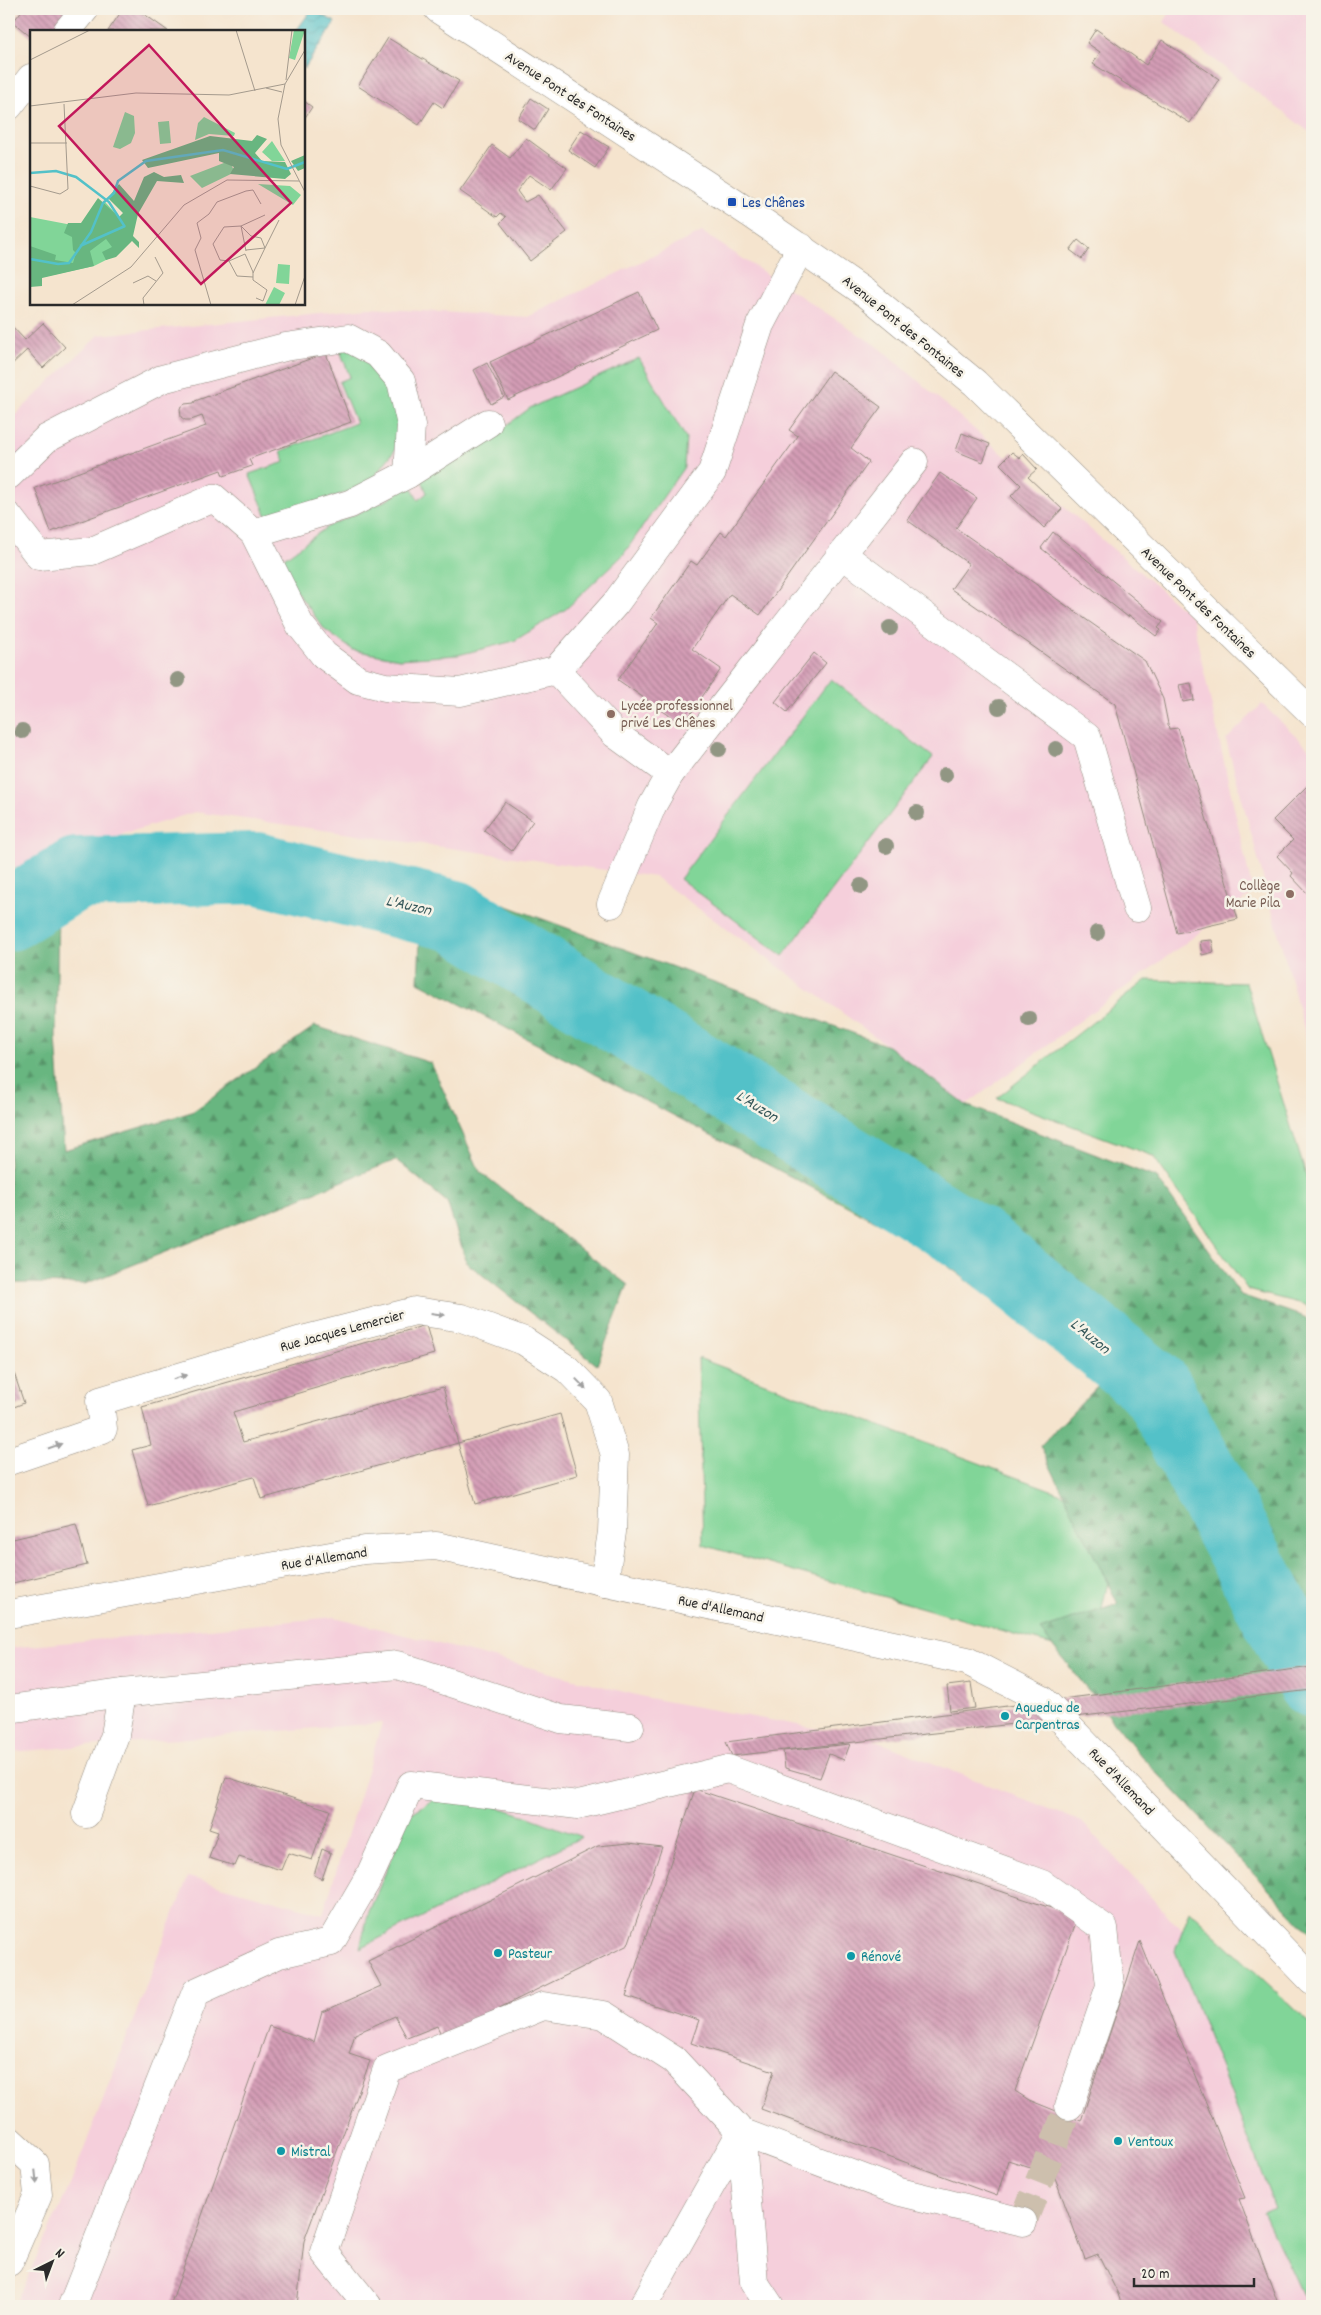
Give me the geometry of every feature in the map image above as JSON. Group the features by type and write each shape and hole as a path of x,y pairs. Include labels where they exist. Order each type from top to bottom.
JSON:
{"street":[{"path":"68,30 85,9"},
{"name":"Avenue Pont des Fontaines","path":"438,9 801,247 867,294 975,384 1312,713"},
{"path":"9,106 30,79"},
{"path":"9,516 40,556 92,551 214,498 254,533 300,625 324,655 358,680 385,687 460,692 556,670 615,604 712,472 760,325 801,247"},
{"path":"9,475 46,439 162,379 285,346 348,338 378,354 401,381 411,425 408,474"},
{"path":"254,533 350,504 408,474 488,423"},
{"path":"610,904 652,806 670,774 914,462"},
{"path":"843,555 1087,737 1137,908"},
{"path":"556,670 615,734 670,774"},
{"name":"Rue Jacques Lemercier","path":"9,1462 103,1429 100,1401 302,1340 415,1311 462,1318 524,1341 567,1369 598,1401 615,1455 612,1532 604,1583"},
{"name":"Rue d'Allemand","path":"9,1614 373,1550 436,1546 967,1661 1043,1700 1312,1980"},
{"path":"9,1709 122,1693 397,1665 561,1719 630,1727"},
{"path":"86,1814 115,1735 122,1693"},
{"path":"72,2306 196,1992 278,1954 331,1942 370,1875 411,1785 578,1805 728,1769 1042,1884 1104,1928 1110,1986 1069,2106"},
{"path":"368,2306 324,2252 387,2069 543,2006 604,2015 674,2060 741,2132 900,2192 1023,2222"},
{"path":"643,2306 741,2132"},
{"path":"741,2132 754,2282 770,2306"},
{"path":"9,2140 35,2164 38,2195 9,2262"}],"shaded area":[{"path":"1172,9 1312,9 1312,134 1164,22"},
{"name":"Lycée professionnel privé Les Chênes","path":"702,232 880,348 1192,617 1253,893 966,1105 655,877 195,812 9,869 9,421 99,335 369,308 527,317"},
{"name":"Collège Marie Pila","path":"1262,704 1312,751 1312,1049 1306,1036 1226,740"},
{"path":"335,1617 648,1698 869,1738 1082,1822 1312,2072 1312,2306 14,2306 71,2183 188,1877 323,1914 382,1723 9,1752 9,1648"}],"green space":[{"path":"339,348 355,350 387,383 400,419 395,450 371,481 359,489 267,517 249,474 285,462 281,451 356,423 339,382 350,377"},
{"path":"639,358 686,438 684,467 623,555 566,609 514,641 458,655 399,659 353,650 325,630 291,584 280,561 327,527 389,499 410,484 418,500 427,493 421,478 499,431 530,408"},
{"path":"831,679 933,757 783,956 680,879"},
{"path":"423,875 888,1046 966,1105 1157,1178 1241,1295 1307,1318 1312,1326 1312,1935 1142,1757 1040,1630 1118,1604 1040,1446 1102,1382 916,1242 418,982"},
{"path":"58,905 56,1038 64,1150 192,1112 315,1026 431,1063 480,1172 628,1285 597,1365 467,1263 447,1202 396,1160 85,1284 9,1283 9,927"},
{"path":"1146,980 1246,983 1312,1194 1312,1314 1306,1305 1248,1290 1153,1156 997,1098"},
{"path":"698,1358 1123,1517 1091,1656 703,1545"},
{"path":"439,1796 472,1799 526,1816 582,1837 360,1948 368,1914 410,1814"},
{"path":"1190,1911 1312,2025 1312,2306 1307,2306 1263,2212 1275,2207 1175,1951"}],"water":[{"path":"312,9 335,22 305,67 305,30 297,30"}],"building":[{"path":"23,9 68,9 57,30 30,30 30,36 13,22"},
{"path":"123,9 137,9 167,30 109,30"},
{"path":"1096,29 1146,65 1162,40 1219,79 1190,123 1093,64 1100,52 1087,43"},
{"path":"388,38 459,81 443,108 434,102 419,125 358,86"},
{"path":"531,98 548,109 535,130 518,119"},
{"path":"305,102 312,107 305,118"},
{"path":"581,130 609,147 595,168 568,150"},
{"path":"526,138 567,168 551,190 529,175 517,191 525,202 538,195 567,232 530,261 500,223 506,217 501,213 497,217 460,191 492,145 510,158"},
{"path":"1078,240 1089,249 1082,259 1070,250"},
{"path":"639,292 657,330 508,400 490,362"},
{"path":"9,323 25,340 43,323 65,347 43,368 27,350 9,367"},
{"path":"326,353 351,422 249,459 252,466 223,476 221,470 51,532 35,488 206,426 202,416 185,420 181,417 180,408 185,404 194,403 195,401"},
{"path":"487,363 504,397 491,404 474,370"},
{"path":"831,371 881,407 851,448 869,462 760,615 730,594 692,649 721,669 683,725 618,680 658,623 651,618 691,561 697,565 721,532 726,536 798,436 789,430"},
{"path":"962,433 990,444 983,462 956,451"},
{"path":"1012,452 1020,458 1023,454 1037,469 1028,477 1062,509 1044,528 1011,496 1021,485 1000,464"},
{"path":"940,473 977,498 956,528 1145,661 1163,699 1169,729 1178,728 1238,919 1177,933 1115,704 951,589 969,564 907,520"},
{"path":"1053,532 1163,622 1158,628 1161,630 1156,636 1129,615 1128,617 1041,548"},
{"path":"814,653 826,663 787,712 775,702"},
{"path":"1191,683 1194,700 1183,702 1179,685"},
{"path":"1309,784 1312,787 1312,892 1309,895 1291,876 1293,873 1277,856 1293,840 1273,820"},
{"path":"505,802 533,821 512,851 484,830"},
{"path":"1212,940 1214,952 1202,955 1200,941"},
{"path":"426,1325 434,1354 233,1412 243,1442 443,1387 458,1443 261,1499 254,1477 148,1506 132,1450 151,1445 142,1407"},
{"path":"9,1358 24,1403 9,1409"},
{"path":"560,1414 577,1475 475,1504 458,1443"},
{"path":"76,1524 87,1565 9,1584 9,1540"},
{"name":"Aqueduc de Carpentras","path":"1312,1667 1312,1690 732,1756 726,1742"},
{"path":"971,1683 975,1708 950,1711 947,1686"},
{"path":"850,1744 844,1760 829,1754 820,1778 785,1768 783,1751"},
{"path":"226,1777 330,1810 312,1860 288,1853 281,1870 239,1857 235,1866 209,1858 218,1832 209,1829"},
{"name":"Rénové","path":"695,1789 1078,1917 1015,2091 1029,2100 1081,2121 1140,1941 1245,2198 1239,2199 1279,2306 1122,2306 1098,2254 1085,2259 1054,2175 1008,2160 997,2196 761,2109 774,2071 691,2043 699,2020 626,1996"},
{"path":"629,1843 662,1847 628,1945 442,2036 437,2026 407,2038 395,2016 355,2034 349,2054 370,2061 304,2241 297,2306 170,2306 269,2026 314,2042 322,2012 381,1986 368,1961 598,1846"},
{"path":"322,1849 331,1853 322,1879 314,1875"}],"waterway":[{"name":"L'Auzon","path":"9,915 77,873 256,868 455,916 977,1242 1157,1389 1312,1681"}],"tunnel":[{"path":"1023,2222 1069,2106"}],"place":[{"name":"Les Chênes","path":"732,202"},
{"name":"Lycée professionnel privé Les Chênes","path":"611,714"},
{"name":"Collège Marie Pila","path":"1290,894"},
{"name":"Aqueduc de Carpentras","path":"1005,1716"},
{"name":"Pasteur","path":"498,1953"},
{"name":"Rénové","path":"851,1956"},
{"name":"Ventoux","path":"1118,2141"},
{"name":"Mistral","path":"281,2151"}]}
